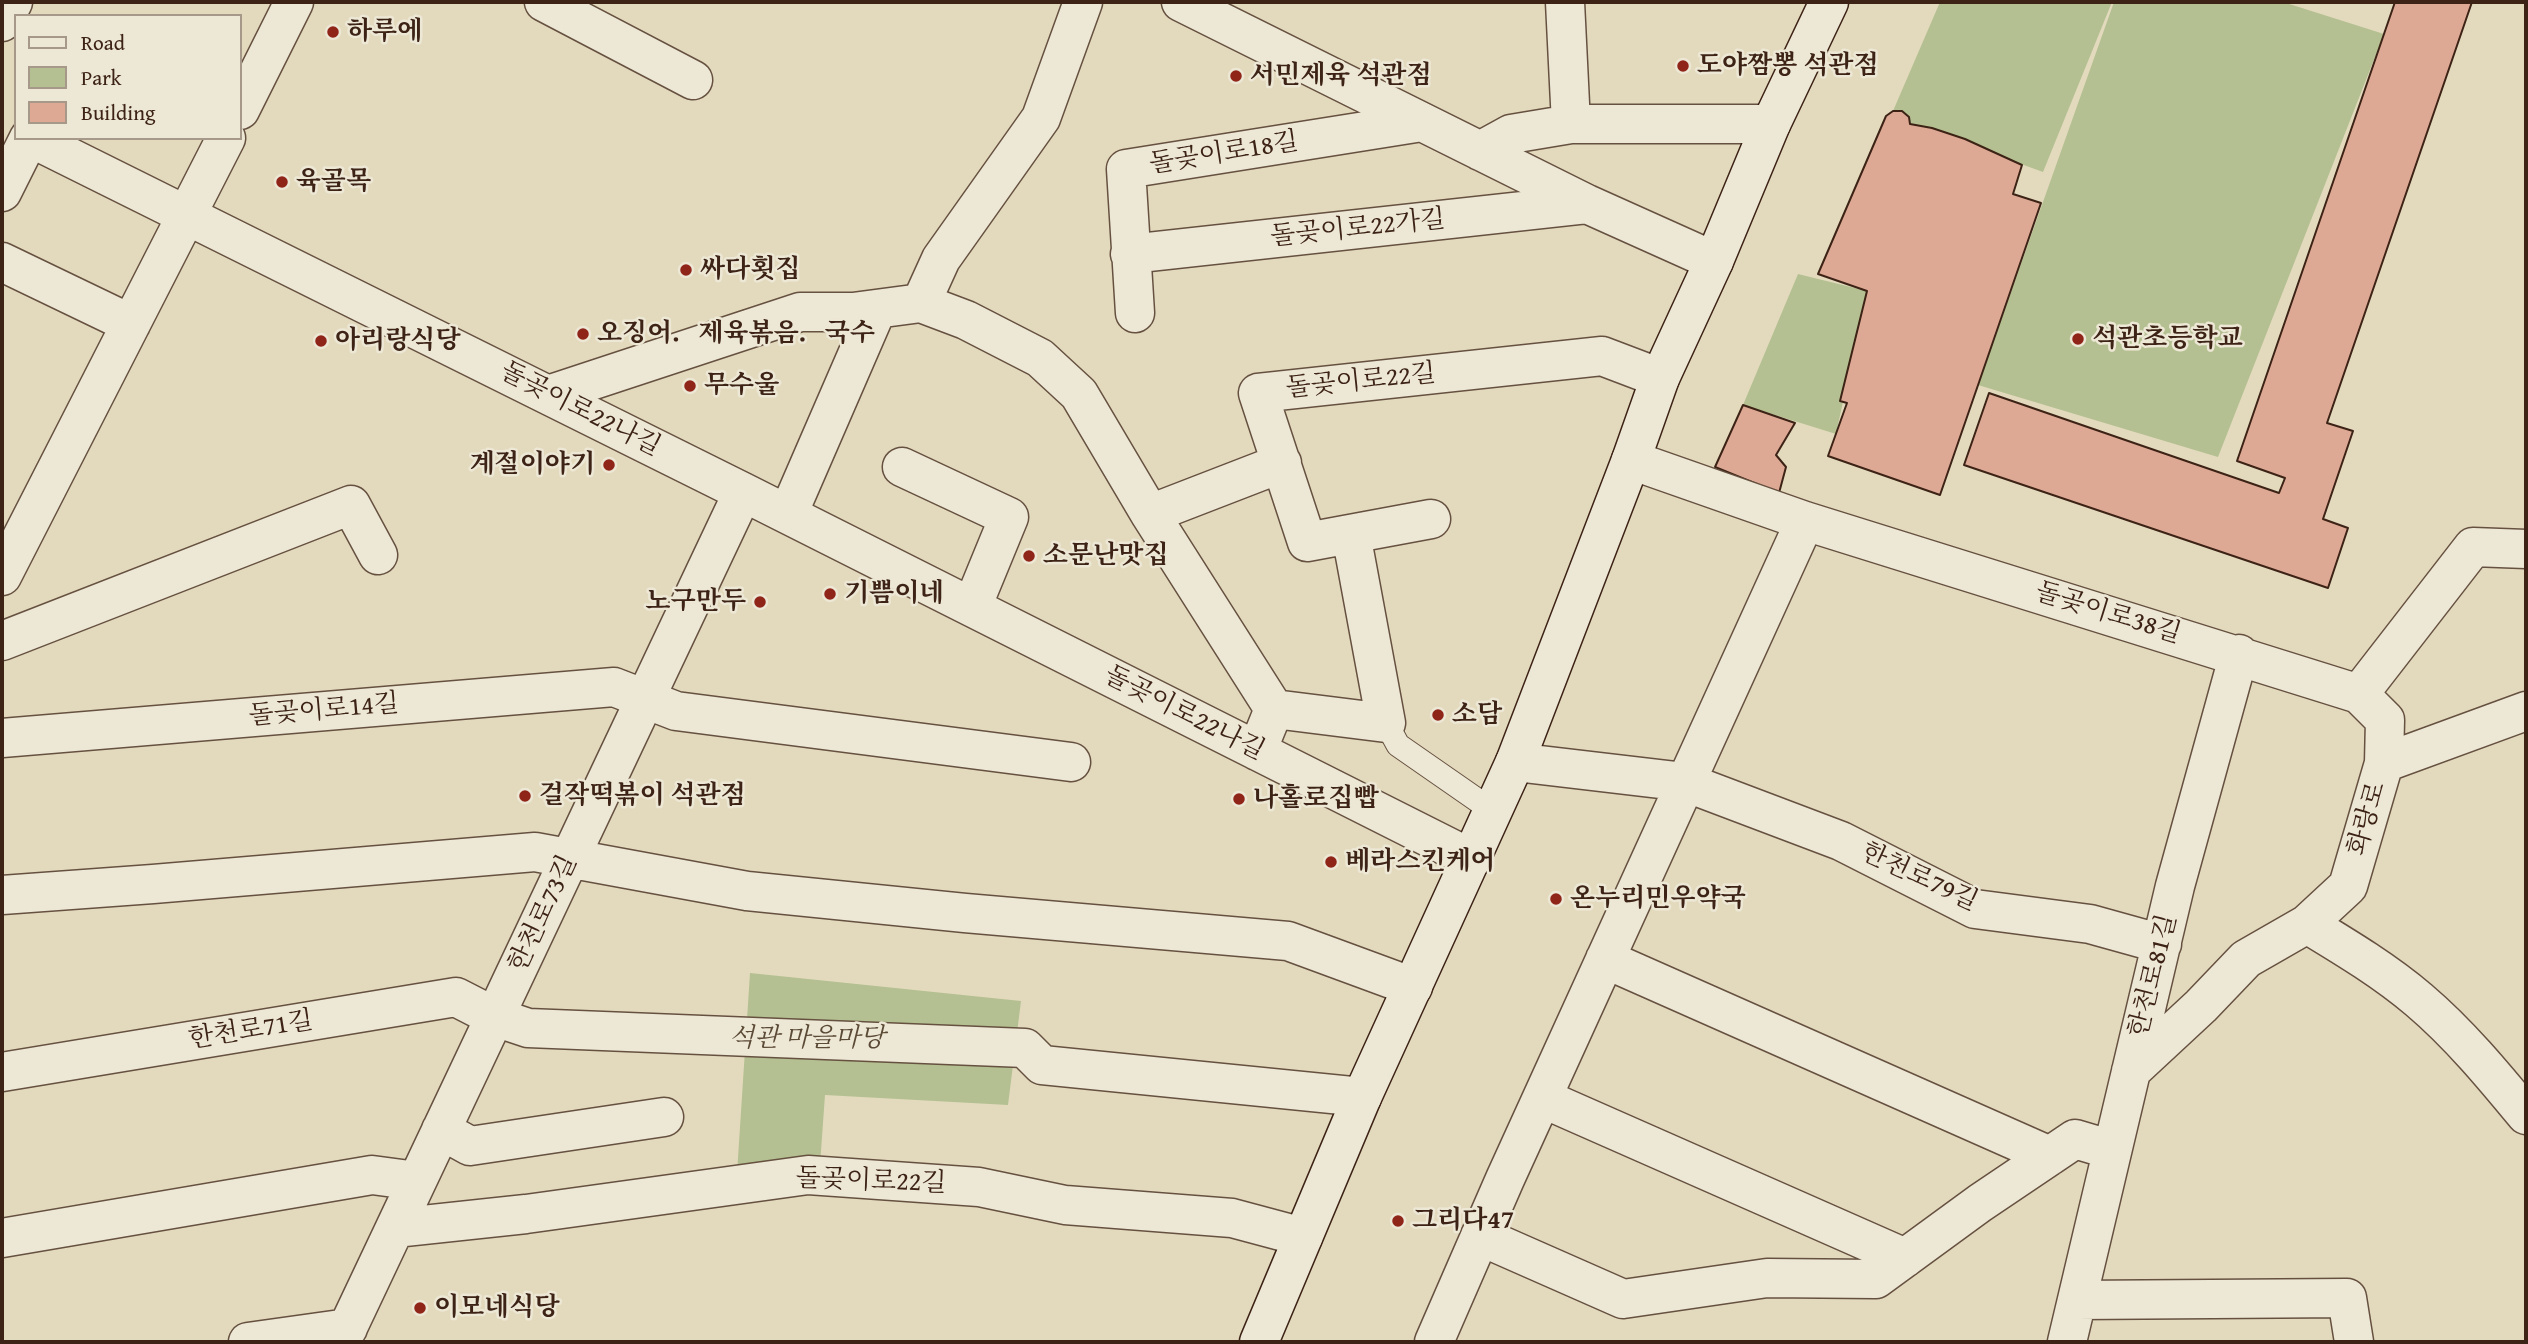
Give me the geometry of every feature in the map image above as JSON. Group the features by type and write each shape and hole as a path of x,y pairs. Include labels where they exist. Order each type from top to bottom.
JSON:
{"street":[{"path":"2,22 13,2"},
{"path":"242,106 294,2"},
{"path":"544,2 693,80"},
{"path":"921,303 941,259 1041,118 1083,2"},
{"path":"1181,2 1587,204 1714,261"},
{"path":"1565,2 1571,124"},
{"path":"1259,1342 1362,1097 1515,762 1660,378 1714,261 1771,124 1829,2"},
{"name":"돌곶이로18길","path":"1135,313 1126,169 1422,122"},
{"path":"1480,151 1511,134 1571,124 1771,124"},
{"path":"2,192 29,140"},
{"name":"돌곶이로22나길","path":"34,140 788,514 1472,859"},
{"path":"7,556 131,324 225,140"},
{"name":"돌곶이로22가길","path":"1130,254 1587,204"},
{"path":"2,262 131,324"},
{"path":"548,395 800,312 853,312 921,303 966,320 1040,358 1079,394 1150,514 1274,709"},
{"path":"788,514 877,309"},
{"name":"돌곶이로22길","path":"1431,519 1307,542 1258,393 1602,356 1660,378"},
{"name":"돌곶이로38길","path":"1631,460 1805,521 2239,654 2359,694"},
{"path":"1150,514 1282,463"},
{"path":"902,467 1009,517 972,607"},
{"name":"한천로73길","path":"344,1335 743,492"},
{"path":"2,641 351,505 378,555"},
{"path":"1434,1342 1805,521"},
{"path":"1274,709 1386,723 1351,534"},
{"path":"2384,763 2385,720 2359,694 2473,547 2526,549"},
{"name":"한천로81길","path":"2067,1342 2162,944 2239,654"},
{"name":"돌곶이로14길","path":"2,738 614,687 645,699"},
{"path":"645,699 676,711 1071,762"},
{"path":"1257,751 1274,709"},
{"name":"화랑로","path":"2131,1071 2201,1006 2246,958 2307,924 2348,886 2384,763 2526,711"},
{"name":"한천로79길","path":"1515,762 1685,782 1841,841 1975,909 2090,925 2162,944"},
{"path":"2,895 535,852 747,891 965,913 1288,940 1413,987"},
{"path":"2307,924 2341,944 2419,1000 2480,1060 2526,1115"},
{"path":"1605,959 2050,1156"},
{"name":"한천로71길","path":"2,1072 456,998 495,1017"},
{"path":"495,1017 528,1028 1026,1048 1042,1065 1362,1097"},
{"path":"1542,1098 1905,1258"},
{"path":"441,1130 470,1146 664,1117"},
{"path":"1480,1236 1623,1299 1767,1278 1876,1279 1980,1203 2076,1139 2112,1150"},
{"path":"2,1238 372,1175 417,1181"},
{"name":"돌곶이로22길","path":"395,1228 526,1214 808,1175 979,1186 1065,1205 1232,1218 1303,1237"},
{"path":"2077,1300 2347,1298 2354,1342"},
{"path":"248,1342 344,1335"}],"lane":[{"path":"1386,723 1398,746 1493,811"}],"green space":[{"path":"1940,2 2112,2 2043,172 1911,124 1893,111"},
{"path":"2114,2 2283,2 2384,34 2218,457 1978,385"},
{"path":"1798,274 1867,291 1836,434 1743,405"},
{"name":"석관 마을마당","path":"750,973 1021,1001 1008,1105 825,1095 820,1165 737,1173"}],"building":[{"path":"2395,2 2472,2 2327,423 2353,431 2323,519 2348,528 2328,588 1964,465 1989,393 2279,493 2285,478 2237,461"},
{"path":"1893,111 1902,111 1909,117 1910,124 1965,139 2022,165 2013,194 2041,203 1940,495 1828,456 1847,403 1840,401 1867,291 1818,274 1886,116"},
{"path":"1743,405 1795,423 1776,455 1786,467 1779,493 1715,467"}],"place":[{"name":"하루에","path":"333,32"},
{"name":"도야짬뽕 석관점","path":"1683,66"},
{"name":"서민제육 석관점","path":"1236,76"},
{"name":"육골목","path":"282,182"},
{"name":"싸다횟집","path":"686,270"},
{"name":"오징어．제육볶음．국수","path":"583,334"},
{"name":"석관초등학교","path":"2078,339"},
{"name":"아리랑식당","path":"321,341"},
{"name":"무수울","path":"690,386"},
{"name":"계절이야기","path":"609,465"},
{"name":"소문난맛집","path":"1029,556"},
{"name":"기쁨이네","path":"830,594"},
{"name":"노구만두","path":"760,602"},
{"name":"소담","path":"1438,715"},
{"name":"걸작떡볶이 석관점","path":"525,796"},
{"name":"나홀로집빱","path":"1239,799"},
{"name":"베라스킨케어","path":"1331,862"},
{"name":"온누리민우약국","path":"1556,899"},
{"name":"그리다47","path":"1398,1221"},
{"name":"이모네식당","path":"420,1308"}]}
